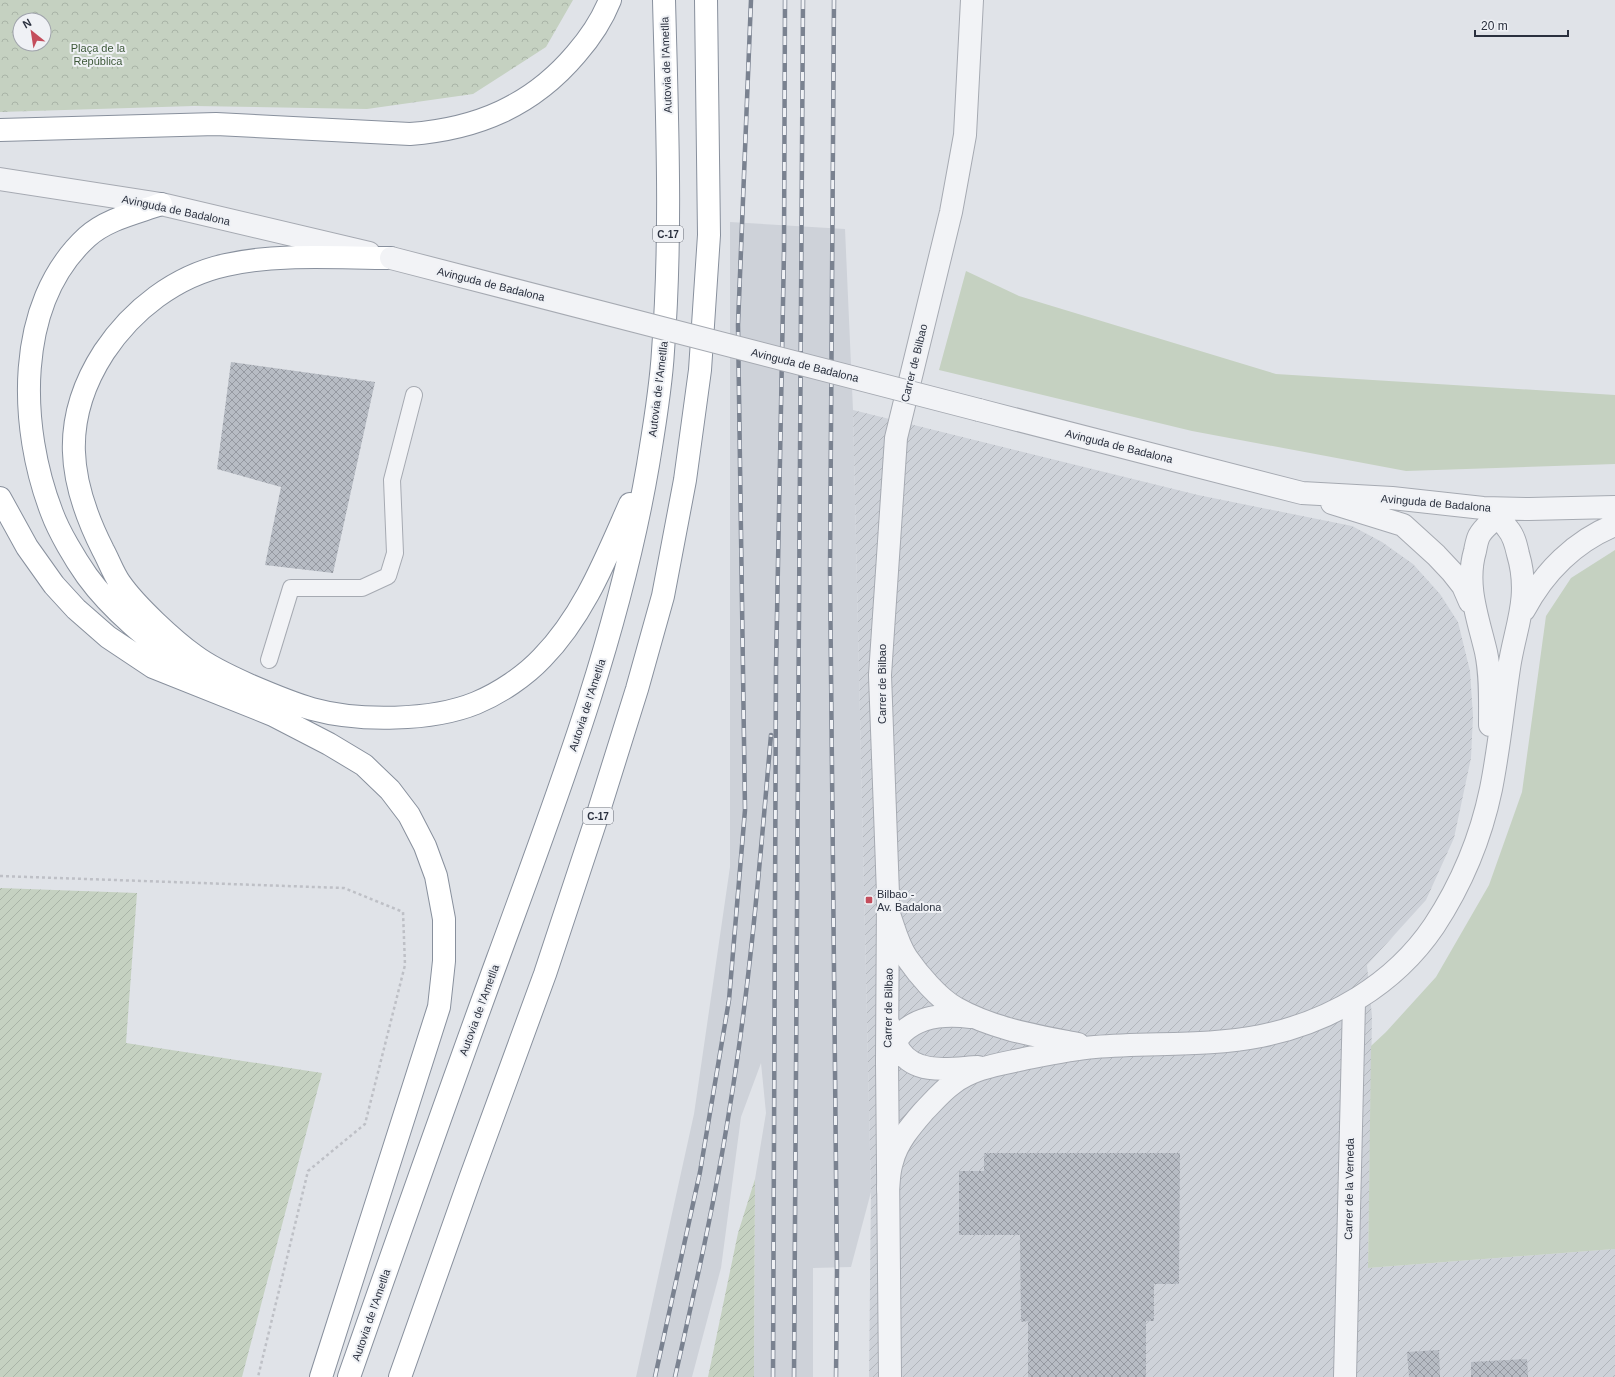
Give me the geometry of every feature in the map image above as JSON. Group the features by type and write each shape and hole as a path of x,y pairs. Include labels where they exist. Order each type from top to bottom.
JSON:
{"highway":[{"path":"0,130 216,124 410,134 437,132 465,126 492,117 516,105 541,89 563,70 586,42 606,10 610,0"},
{"name":"Autovia de l'Ametlla","path":"349,1377 444,1107 559,794 592,696 618,603 648,466 663,354 667,277 669,164 664,0"},
{"name":"C-17","path":"400,1377 545,974 596,820 637,689 661,603 676,530 693,426 700,370 709,235 706,0"},
{"path":"161,204 112,221 88,236 69,256 53,280 42,310 33,342 28,379 29,416 34,451 41,480 52,514 87,575 103,596 149,640 218,692"},
{"path":"391,258 264,259 224,265 187,278 160,294 137,312 116,334 93,369 80,402 75,428 74,458 78,490 89,520 120,582 146,612 195,656 230,677 273,696 314,709 354,716 401,718 441,712 476,703 511,684 541,660 566,631 584,603 602,567 648,466"},
{"path":"0,498 27,547 54,585 76,609 102,632 153,667 273,715 329,744 364,765 390,790 409,816 425,846 436,876 444,919 444,961 439,1007 321,1377"}],"street":[{"name":"Carrer de Bilbao","path":"890,1377 887,1062 892,1033 880,676 896,438 951,212 965,135 972,0"},
{"name":"Avinguda de Badalona","path":"0,179 161,204 391,258 1302,493 1392,498 1497,511 1615,507"},
{"path":"1302,493 1403,525 1452,572 1462,586 1476,617"},
{"path":"976,1018 955,1015 941,1016 925,1020 903,1032 892,1033 901,1052 908,1060 921,1067 938,1069 989,1066 1095,1047 1224,1042 1260,1036 1299,1026 1354,1002 1381,983 1408,959 1433,928 1450,900 1466,868 1477,840 1491,790 1511,656 1520,616 1524,583 1521,562 1514,539 1497,511 1479,536 1472,561 1470,581 1476,617 1486,653 1489,687 1491,790"},
{"path":"1520,616 1533,592 1551,570 1576,547 1603,530 1615,525"},
{"path":"889,914 898,940 907,958 923,978 954,1008 976,1018 1032,1035 1095,1047"},
{"name":"Carrer de la Verneda","path":"1345,1377 1354,1002"},
{"path":"888,1189 892,1161 900,1142 911,1126 939,1095 953,1083 970,1073 989,1066"}],"lane":[{"path":"269,660 291,588 362,588 388,576 395,553 392,480 414,395"}],"path":[{"path":"0,876 344,888 403,912 404,965 364,1124 308,1171 258,1377"}],"shaded area":[{"path":"730,222 845,229 853,410 871,1192 851,1267 813,1268 813,1377 754,1377 755,1179 766,1113 761,1063 741,1117 721,1268 692,1377 636,1377 694,1114 730,867"},
{"path":"853,410 1198,495 1352,526 1382,542 1413,564 1440,594 1458,622 1470,671 1473,716 1471,758 1454,838 1426,900 1367,965 1372,1016 1368,1268 1615,1249 1615,1377 869,1377 871,1192"}],"green space":[{"name":"Plaça de la República","path":"0,0 573,0 546,47 473,94 367,109 194,106 0,112"},
{"path":"966,271 1019,296 1276,374 1615,395 1615,464 1406,471 1192,431 939,370"},
{"path":"1615,550 1615,1249 1368,1268 1371,1046 1386,1032 1436,977 1489,885 1522,792 1546,616 1571,578"},
{"path":"0,888 137,893 126,1043 322,1073 242,1377 0,1377"},
{"path":"755,1179 754,1377 708,1377 738,1233"}],"building":[{"path":"231,362 375,382 333,573 265,565 281,487 217,469"},
{"path":"984,1153 1180,1153 1179,1284 1154,1284 1154,1321 1146,1321 1146,1377 1028,1377 1028,1321 1021,1322 1020,1235 959,1235 959,1171 984,1171"},
{"path":"1439,1350 1440,1377 1409,1377 1407,1352"},
{"path":"1527,1359 1528,1377 1471,1377 1471,1362"}],"railway":[{"path":"655,1377 700,1172 729,1000 745,810 738,325 751,0"},
{"path":"773,1377 776,668 784,251 785,0"},
{"path":"794,1377 803,0"},
{"path":"834,0 830,570 837,1270 836,1377"},
{"path":"675,1377 711,1212 736,1065 754,924 771,735"}],"place":[{"name":"Bilbao - Av. Badalona","path":"869,900"}]}
